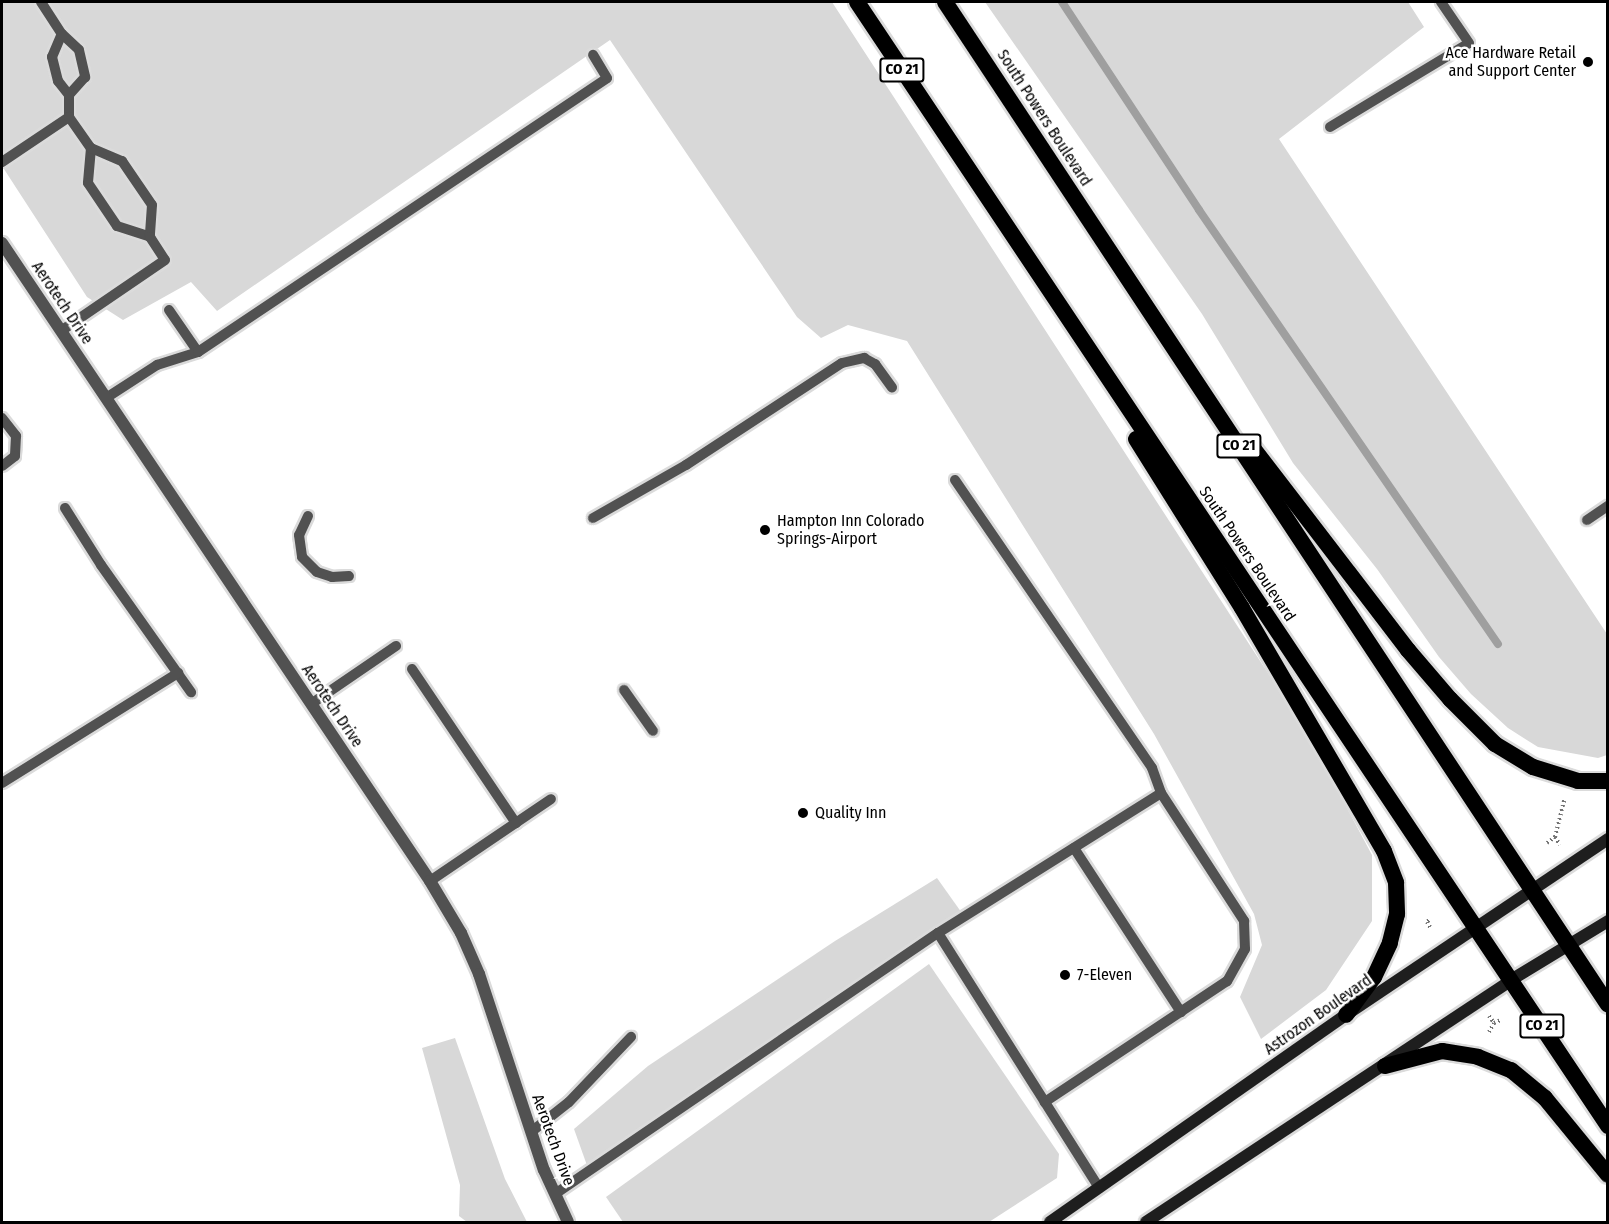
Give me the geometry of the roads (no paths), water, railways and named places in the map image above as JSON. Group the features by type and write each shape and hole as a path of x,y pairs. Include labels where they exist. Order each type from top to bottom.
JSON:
{"highway":[{"name":"South Powers Boulevard","path":"857,2 1608,1126"},
{"name":"South Powers Boulevard","path":"945,2 1608,1005"},
{"path":"948,138 1242,608 1384,851 1396,883 1396,920 1390,943 1374,977 1346,1015"},
{"path":"1158,323 1372,603 1450,699 1495,744 1533,766 1578,781 1608,781"},
{"path":"1384,1066 1442,1051 1478,1057 1511,1070 1545,1098 1608,1175"}],"main road":[{"name":"Astrozon Boulevard","path":"1050,1222 1346,1015 1608,839"},
{"path":"1146,1222 1511,980 1608,921"}],"street":[{"name":"Aerotech Drive","path":"2,243 430,881 461,933 479,974 531,1132 568,1222"}],"lane":[{"path":"41,2 62,34 79,50 85,77 69,95"},
{"path":"1330,127 1469,43 1441,2"},
{"path":"61,331 165,260 150,237 152,205 122,161 91,148 69,117 69,95 58,81 52,57 62,34"},
{"path":"106,398 157,365 198,352 607,78 593,55"},
{"path":"2,162 69,117"},
{"path":"91,148 88,183 117,226 150,237"},
{"path":"169,310 198,352"},
{"path":"593,518 686,465 842,363 864,358 875,364 892,387"},
{"path":"2,418 16,436 15,456 2,466"},
{"path":"955,480 1152,768 1161,794 1245,921 1245,948 1227,981 1045,1102"},
{"path":"1587,520 1608,506"},
{"path":"65,508 101,565 191,692"},
{"path":"308,516 299,535 302,557 317,572 332,577 349,576"},
{"path":"311,704 396,646"},
{"path":"412,669 516,823"},
{"path":"2,783 178,673"},
{"path":"624,690 653,731"},
{"path":"555,1194 938,933 1161,794"},
{"path":"430,881 551,799"},
{"path":"1074,848 1180,1012"},
{"path":"938,933 1099,1188"},
{"path":"531,1132 568,1102 631,1037"}],"waterway":[{"path":"1062,2 1199,210 1498,644"}],"place":[{"name":"Ace Hardware Retail and Support Center","path":"1588,62"},
{"name":"Hampton Inn Colorado Springs-Airport","path":"765,530"},
{"name":"Quality Inn","path":"803,813"},
{"name":"7-Eleven","path":"1065,975"}]}
